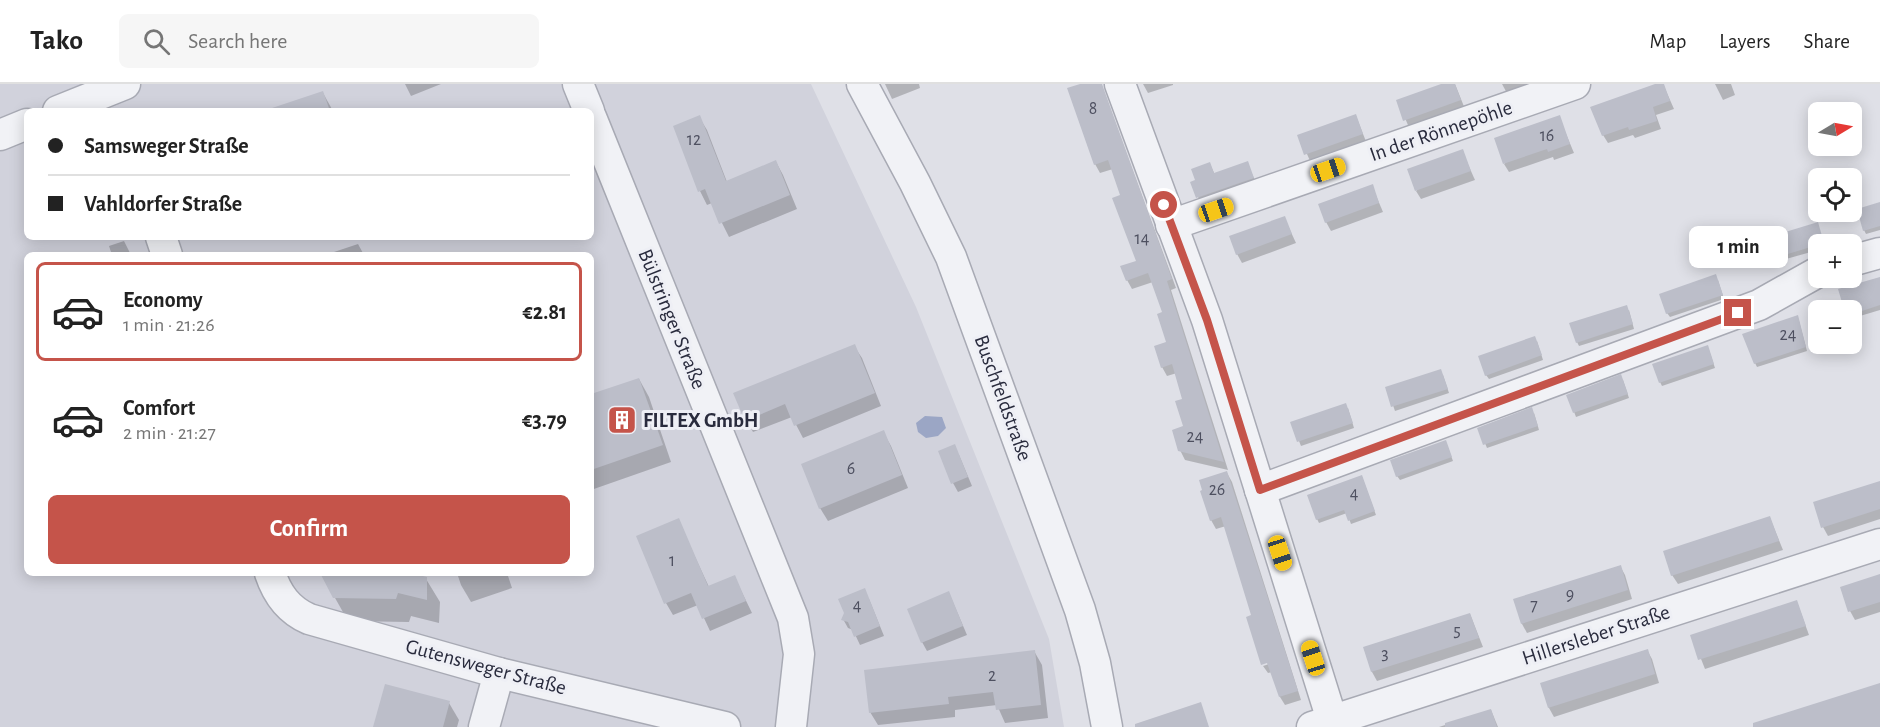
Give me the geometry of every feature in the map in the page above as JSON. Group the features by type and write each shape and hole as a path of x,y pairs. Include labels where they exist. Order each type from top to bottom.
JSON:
{"street":[{"path":"578,84 588,108"},
{"name":"Buschfeldstraße","path":"862,84 951,256 1080,610 1095,663 1107,727"},
{"path":"1120,84 1207,320 1260,490 1322,724"},
{"name":"In der Rönnepöhle","path":"1171,225 1575,84"},
{"path":"69,108 119,95"},
{"name":"Bülstringer Straße","path":"594,124 793,618 800,654 791,727"},
{"path":"0,135 24,125"},
{"path":"1862,258 1880,253"},
{"path":"1260,490 1760,305 1808,278"},
{"name":"Hillersleber Straße","path":"1322,724 1880,544"},
{"name":"Gutensweger Straße","path":"271,576 282,598 293,611 303,617 499,673 724,727"},
{"path":"484,727 499,673"}],"shaded area":[{"path":"0,84 811,84 916,307 1049,639 1064,727 0,727"}],"water":[{"path":"925,416 942,417 946,428 938,436 926,438 918,432 916,423"}],"building":[{"path":"1080,84 1102,84 1172,279 1167,281 1224,462 1178,451 1172,430 1183,426 1175,401 1182,399 1172,364 1161,368 1154,346 1166,342 1157,314 1162,312 1148,273 1126,281 1120,266 1136,261 1112,198 1120,195 1108,160 1094,165 1067,88"},
{"path":"1441,84 1455,84 1461,100 1403,121 1396,100"},
{"path":"1655,84 1664,84 1670,101 1653,107 1657,121 1629,130 1628,127 1602,136 1590,107"},
{"path":"323,91 329,108 272,108"},
{"path":"1356,114 1363,134 1304,155 1297,135"},
{"path":"700,115 726,181 776,160 790,195 719,224 705,189 698,192 673,126"},
{"path":"1560,115 1570,144 1503,164 1494,138"},
{"path":"1463,149 1471,171 1415,191 1407,169"},
{"path":"1248,161 1254,178 1196,198 1190,182 1195,180 1191,169 1210,162 1214,173"},
{"path":"1373,184 1379,203 1325,223 1318,204"},
{"path":"1880,202 1880,226 1863,231 1861,222 1862,207"},
{"path":"1285,216 1292,234 1236,255 1229,236"},
{"path":"1818,222 1821,234 1808,234 1808,248 1768,260 1762,239"},
{"path":"1716,274 1723,295 1666,314 1659,294"},
{"path":"1880,277 1880,305 1862,311 1862,300 1841,300 1838,289 1862,288 1862,282"},
{"path":"1627,305 1633,324 1576,343 1569,323"},
{"path":"1798,315 1806,347 1754,364 1742,334"},
{"path":"1535,336 1542,355 1485,376 1478,356"},
{"path":"855,344 875,393 794,426 785,404 745,421 733,393"},
{"path":"1708,345 1714,364 1659,383 1652,364"},
{"path":"1441,369 1448,389 1391,407 1385,387"},
{"path":"1621,374 1628,394 1573,413 1566,395"},
{"name":"FILTEX GmbH","path":"639,378 663,445 594,469 594,393"},
{"path":"1346,403 1353,423 1297,442 1290,422"},
{"path":"1532,407 1538,426 1483,445 1477,428"},
{"path":"884,430 902,475 819,509 801,464"},
{"path":"1446,440 1452,457 1396,477 1390,460"},
{"path":"955,444 968,477 951,484 938,451"},
{"path":"1227,471 1298,691 1279,697 1267,663 1261,665 1246,617 1251,615 1221,517 1210,521 1200,491 1202,490 1199,480"},
{"path":"1362,475 1375,511 1348,521 1344,510 1316,520 1307,495"},
{"path":"1880,481 1880,509 1821,528 1813,502"},
{"path":"1770,516 1779,541 1671,576 1663,551"},
{"path":"679,518 708,586 735,575 746,601 702,619 691,593 664,604 636,536"},
{"path":"1621,565 1628,590 1521,624 1513,599"},
{"path":"1880,574 1880,602 1848,612 1840,587"},
{"path":"322,576 427,577 427,600 398,593 396,599 333,598"},
{"path":"865,588 880,626 854,637 848,622 841,620 844,613 838,599"},
{"path":"949,591 963,626 921,643 907,609"},
{"path":"1797,600 1806,626 1698,660 1690,635"},
{"path":"1470,613 1479,638 1371,672 1363,647"},
{"path":"1648,649 1655,674 1548,708 1540,683"},
{"path":"1035,650 1041,705 996,710 993,692 948,697 949,704 869,713 864,670"},
{"path":"1880,683 1880,727 1753,727 1753,723"},
{"path":"385,684 450,701 443,727 373,727"},
{"path":"1201,702 1209,727 1135,727 1135,724"},
{"path":"1491,709 1497,727 1445,727 1445,723"}],"place":[{"name":"FILTEX GmbH","path":"622,420"}],"route":[{"path":"1164,205 1207,320 1260,490 1738,313"}]}
